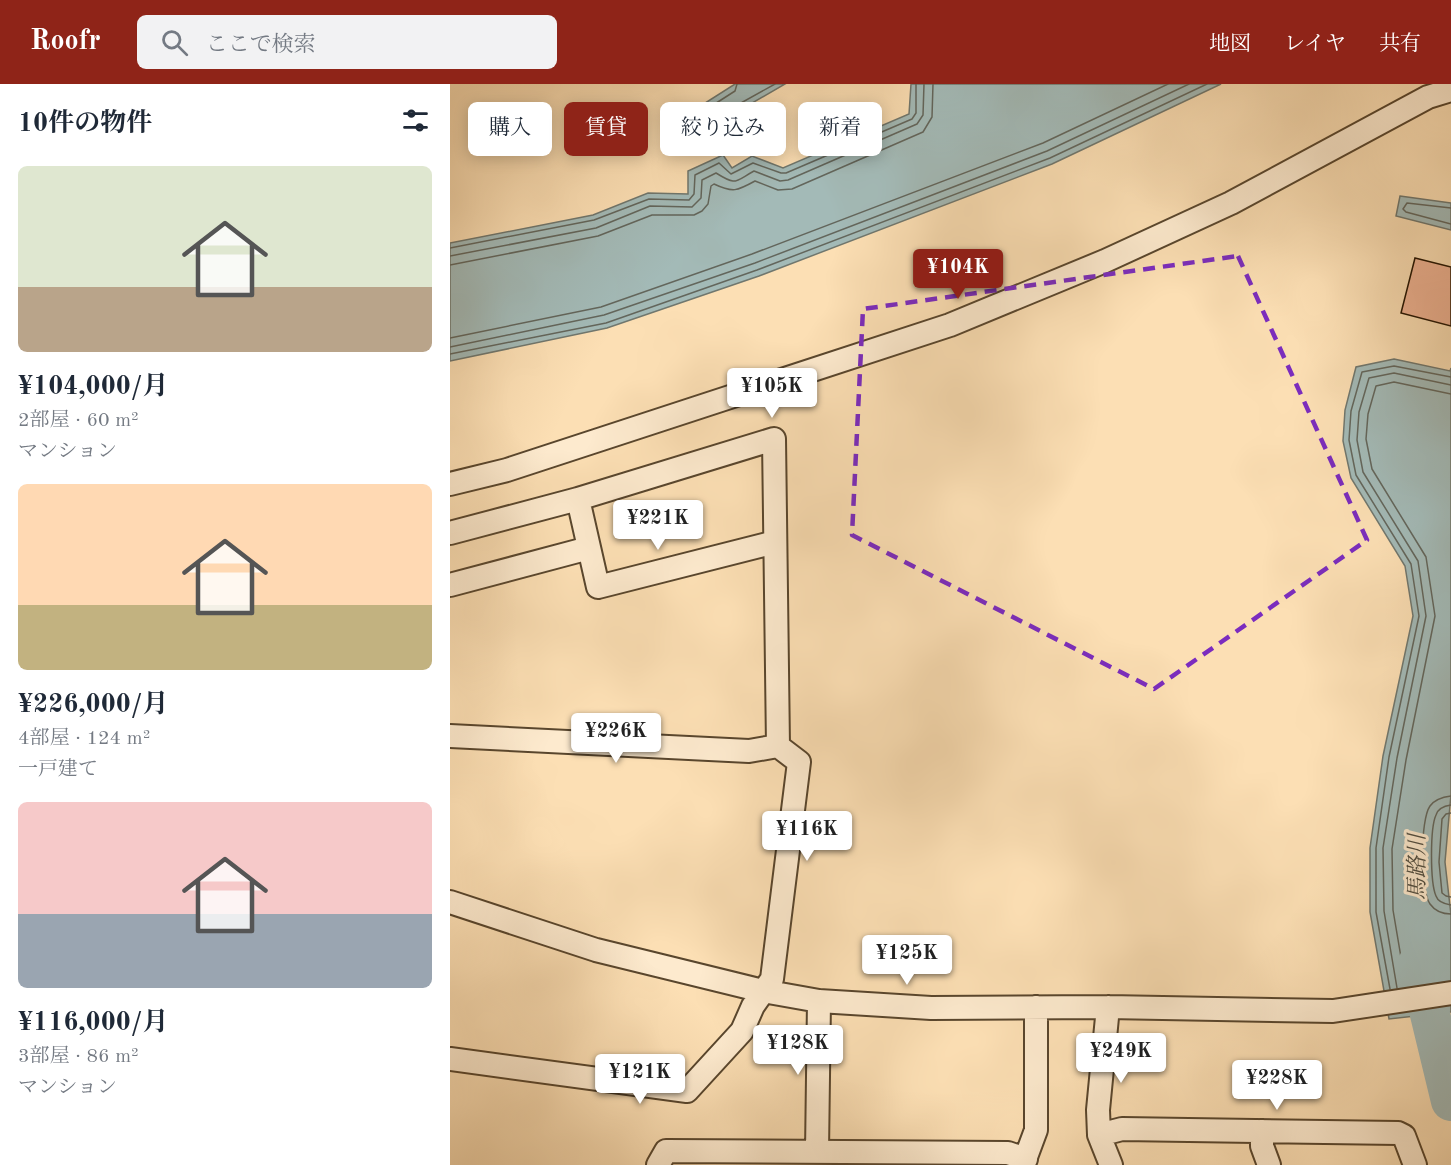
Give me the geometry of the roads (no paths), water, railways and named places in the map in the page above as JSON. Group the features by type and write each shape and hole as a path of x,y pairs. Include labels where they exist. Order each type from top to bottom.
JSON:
{"street":[{"path":"450,484 507,470 950,325 1105,261 1220,208 1428,97 1451,90"},
{"path":"450,533 578,499 774,439 778,746"},
{"path":"578,499 598,587 776,542"},
{"path":"450,585 589,548"},
{"path":"450,736 749,751 778,746 799,762 772,979 753,1006 742,1032 687,1091 450,1059"},
{"path":"450,902 596,950 763,990 819,1000 931,1008 1108,1007 1333,1011 1451,993"},
{"path":"817,1152 819,1000"},
{"path":"658,1165 666,1151 1008,1154 1025,1162 1036,1130 1036,1007"},
{"path":"1108,1007 1098,1110 1100,1135 1111,1165"},
{"path":"1100,1135 1122,1129 1398,1133 1404,1136 1415,1165"},
{"path":"1262,1131 1262,1146 1269,1165"}],"water":[{"path":"735,84 785,84 754,102 707,102"},
{"path":"911,84 1221,84 1052,164 759,276 607,328 450,361 450,243 593,215 648,193 688,194 688,171 721,156 724,156 732,168 752,156 783,168 811,156 882,156 882,126 909,114"},
{"path":"1400,196 1451,203 1451,230 1396,216"},
{"path":"1394,359 1450,371 1451,368 1451,794 1445,862 1451,915 1451,1012 1389,1019 1370,912 1370,848 1383,756 1413,616 1405,566 1351,478 1343,441 1345,410 1356,367"}],"waterway":[{"name":"馬路川","path":"1419,961 1451,1101"}]}
